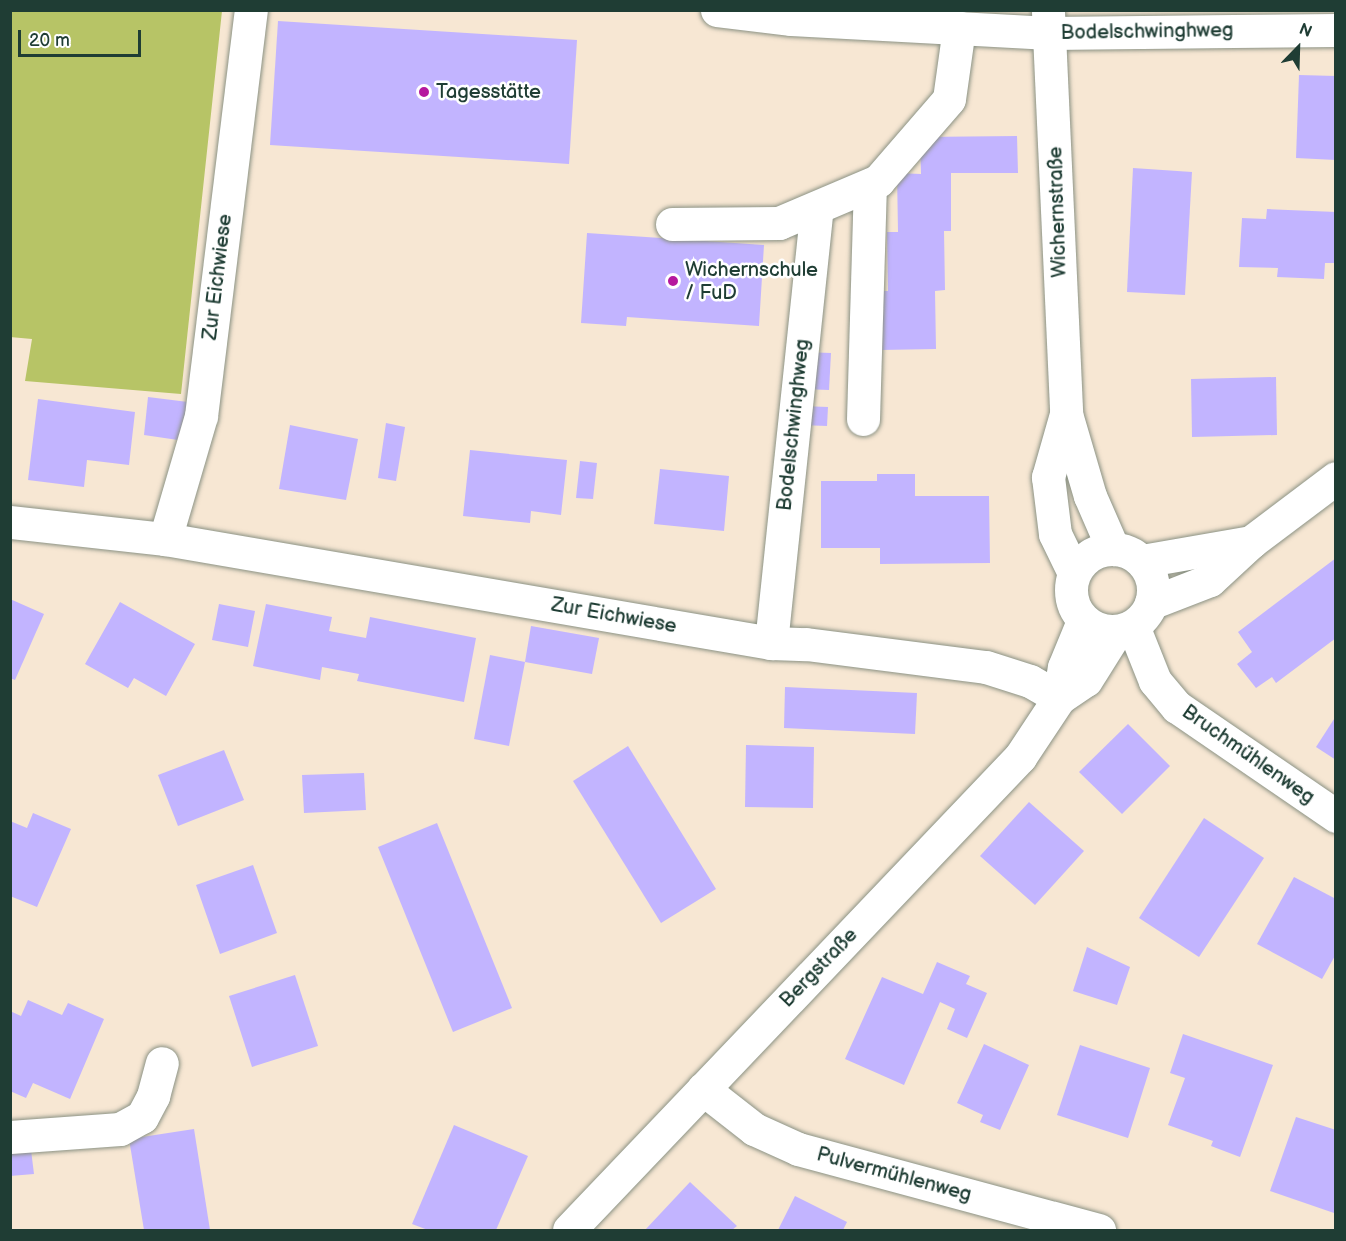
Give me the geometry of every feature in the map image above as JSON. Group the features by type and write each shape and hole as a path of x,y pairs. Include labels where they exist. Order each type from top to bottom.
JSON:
{"street":[{"name":"Zur Eichwiese","path":"165,539 201,416 251,10"},
{"name":"Bodelschwinghweg","path":"717,10 791,19 959,28 1049,22 1324,30"},
{"name":"Wichernstraße","path":"1049,22 1066,414 1090,496 1127,555"},
{"path":"672,224 779,223 870,186 949,99 959,28"},
{"path":"863,419 870,186"},
{"name":"Bodelschwinghweg","path":"771,643 817,208"},
{"name":"Wichernstraße","path":"1066,414 1048,477 1055,534 1074,573"},
{"path":"1251,542 1127,555 1097,551 1083,560 1074,573 1070,589 1073,606 1083,621 1099,630 1134,620 1210,580 1251,542 1335,478"},
{"name":"Zur Eichwiese","path":"10,522 165,539 771,643 986,667 1030,681 1059,698"},
{"path":"1127,555 1150,573 1134,620"},
{"name":"Bergstraße","path":"569,1230 1020,758 1059,698 1086,680 1134,620"},
{"name":"Bruchmühlenweg","path":"1134,620 1155,681 1177,707 1335,816"},
{"name":"Bergstraße","path":"1059,698 1064,667 1083,621"},
{"path":"10,1137 120,1129 142,1117 153,1096 162,1063"},
{"name":"Pulvermühlenweg","path":"703,1089 754,1129 798,1149 1099,1230"}],"green space":[{"path":"10,11 222,11 181,394 25,381 32,339 10,337"}],"building":[{"name":"Tagesstätte","path":"278,21 577,40 569,164 270,145"},
{"path":"1299,75 1336,76 1336,160 1296,158"},
{"path":"1017,136 1018,173 951,173 951,231 944,231 945,290 935,291 936,349 880,350 880,291 888,291 887,232 898,232 897,173 921,174 920,137"},
{"path":"1133,168 1192,172 1185,295 1127,292"},
{"path":"1267,209 1336,212 1336,263 1325,263 1324,279 1277,277 1278,268 1239,267 1242,218 1266,219"},
{"name":"Wichernschule / FuD","path":"587,233 764,245 759,326 627,317 626,326 581,323"},
{"path":"805,352 831,353 829,390 803,389"},
{"path":"1276,377 1277,435 1192,437 1191,379"},
{"path":"148,397 188,402 178,440 144,435"},
{"path":"38,399 135,412 129,465 87,460 84,487 28,480"},
{"path":"802,406 828,407 827,426 801,425"},
{"path":"386,423 405,427 396,481 378,478"},
{"path":"290,425 358,439 346,500 279,489"},
{"path":"470,450 567,460 561,515 531,511 530,523 463,516"},
{"path":"580,461 597,463 593,499 576,498"},
{"path":"660,469 729,476 724,531 654,524"},
{"path":"877,474 915,474 915,496 989,496 990,563 880,564 880,548 821,548 821,481 877,481"},
{"path":"1336,558 1336,638 1276,683 1272,677 1256,688 1237,664 1252,652 1238,632"},
{"path":"10,599 44,614 15,680 10,678"},
{"path":"120,602 195,644 166,696 134,678 128,688 85,664"},
{"path":"219,604 255,611 248,647 212,640"},
{"path":"266,604 332,617 329,631 366,638 370,617 476,638 464,702 357,681 359,674 322,667 320,680 253,666"},
{"path":"531,626 599,638 592,674 525,662"},
{"path":"490,655 525,662 509,746 474,739"},
{"path":"785,687 917,693 915,734 784,728"},
{"path":"1336,716 1336,760 1316,747"},
{"path":"1128,724 1170,766 1122,814 1079,772"},
{"path":"746,745 814,747 813,808 745,807"},
{"path":"628,746 716,889 661,923 573,781"},
{"path":"224,750 244,800 178,826 158,775"},
{"path":"364,773 366,810 304,813 302,775"},
{"path":"1029,802 1084,851 1035,905 980,856"},
{"path":"33,813 71,829 37,907 10,896 10,821 27,828"},
{"path":"1204,818 1264,858 1199,957 1139,918"},
{"path":"437,823 512,1008 453,1032 378,847"},
{"path":"253,865 277,933 220,954 196,885"},
{"path":"1294,877 1336,899 1336,954 1322,979 1257,944"},
{"path":"1087,947 1130,967 1117,1005 1073,991"},
{"path":"937,962 970,976 966,984 987,993 967,1038 947,1029 955,1009 940,1002 904,1085 845,1059 882,977 923,994"},
{"path":"295,975 318,1046 252,1067 229,996"},
{"path":"28,1000 62,1015 68,1003 104,1019 70,1099 33,1083 26,1098 10,1091 10,1011 21,1016"},
{"path":"1183,1034 1273,1065 1240,1157 1211,1146 1213,1141 1168,1125 1185,1078 1170,1073"},
{"path":"984,1044 1029,1065 1000,1130 980,1122 983,1115 957,1103"},
{"path":"1080,1045 1150,1068 1128,1138 1057,1115"},
{"path":"1296,1117 1336,1130 1334,1213 1270,1191"},
{"path":"454,1125 528,1156 496,1230 428,1230 412,1224"},
{"path":"194,1129 210,1230 144,1230 129,1139"},
{"path":"30,1142 34,1174 10,1176 10,1144"},
{"path":"690,1182 737,1226 732,1230 645,1230"},
{"path":"795,1196 847,1222 843,1230 778,1230"}],"place":[{"name":"Tagesstätte","path":"424,92"},
{"name":"Wichernschule / FuD","path":"673,281"}]}
